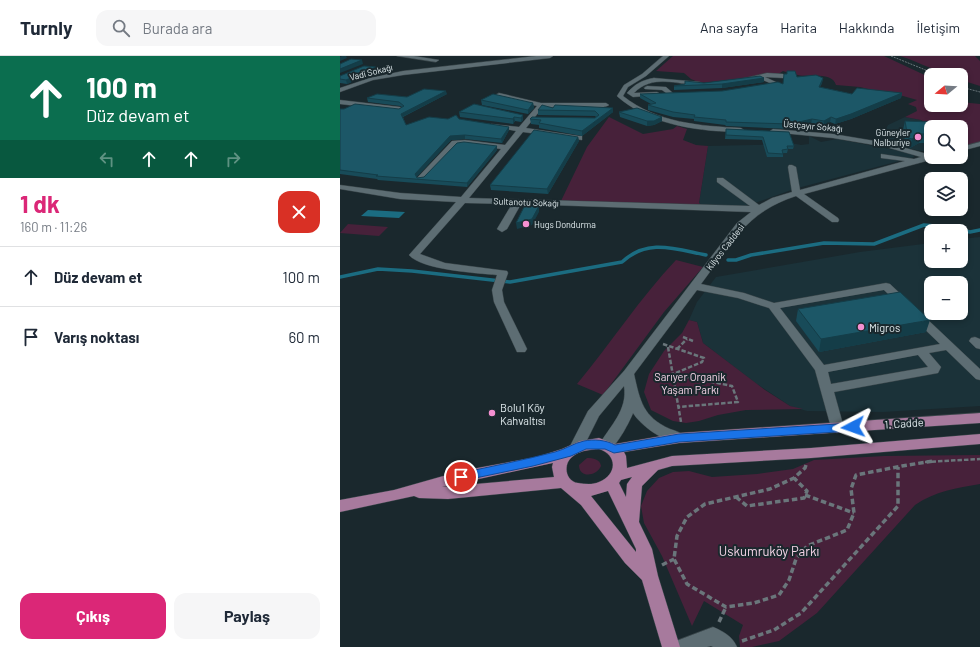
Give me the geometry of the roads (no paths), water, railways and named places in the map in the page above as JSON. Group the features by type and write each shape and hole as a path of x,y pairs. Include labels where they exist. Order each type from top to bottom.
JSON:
{"main road":[{"name":"1. Cadde","path":"610,447 679,438 980,418"},
{"name":"1. Cadde","path":"614,479 672,461 810,453 980,439"},
{"path":"932,442 980,446"},
{"path":"340,506 410,492 446,480 508,468 597,444 610,447 619,454 621,463 614,479 604,487 593,490 582,490 568,485 448,493 410,492"},
{"path":"572,450 561,460 559,467 560,475 568,485 586,501 631,558 649,576"},
{"path":"631,524 635,484 655,466"},
{"path":"614,479 631,524 644,550 649,576 671,647"}],"street":[{"path":"400,56 436,60"},
{"path":"436,69 432,64 443,56"},
{"path":"488,64 485,62 487,59 495,56"},
{"name":"Vadi Sokağı","path":"340,90 386,76 550,56"},
{"path":"666,56 652,72 626,86 620,96 624,101 649,114 682,125 697,128 749,130"},
{"path":"679,75 693,84"},
{"path":"736,80 783,76"},
{"path":"758,88 775,84 760,77"},
{"path":"678,94 671,94 664,88 634,88 640,83 649,80 672,79 693,84 706,83"},
{"path":"499,94 541,105 606,105"},
{"path":"340,102 400,109"},
{"path":"521,348 499,302 497,290 503,272 455,267 424,260 414,255 463,200 541,105"},
{"path":"483,123 579,138"},
{"name":"Üstçayır Sokağı","path":"764,131 833,136 887,145 924,155"},
{"path":"421,178 455,143 465,142 506,147"},
{"path":"968,147 980,144"},
{"path":"884,156 914,161"},
{"name":"Kilyos Caddesi","path":"572,450 593,414 628,374 740,225 760,209 775,200 796,192 924,158"},
{"path":"792,167 796,192 835,220"},
{"path":"720,180 760,209"},
{"name":"Sultanotu Sokağı","path":"340,187 400,196 463,200 713,209 760,209"},
{"path":"502,229 518,202"},
{"name":"Sultanotu Sokağı","path":"713,209 734,219 740,225"},
{"path":"695,286 740,295 773,306 886,286 980,376"},
{"path":"773,306 821,369 837,428"},
{"path":"821,369 948,346"},
{"path":"826,388 934,370 934,364 921,351"},
{"path":"628,374 632,394 639,413 656,428 679,438"},
{"path":"610,447 623,422 632,394"},
{"path":"683,647 713,636 734,645"}],"water":[{"path":"368,210 405,212 399,218 361,216"}],"waterway":[{"path":"728,260 736,260 751,255 824,243 874,244 924,225 947,227 970,232 980,230"},
{"path":"340,277 378,269 412,271 510,282 622,262 642,250 652,248 673,248 706,255"}],"place":[{"name":"Güneyler Nalburiye","path":"918,137"},
{"name":"Hugs Dondurma","path":"526,224"},
{"name":"Migros","path":"861,327"},
{"name":"Bolu1 Köy Kahvaltısı","path":"492,413"}],"park label":[{"name":"Sarıyer Organik Yaşam Parkı","path":"690,382"},
{"name":"Uskumruköy Parkı","path":"769,551"}]}
